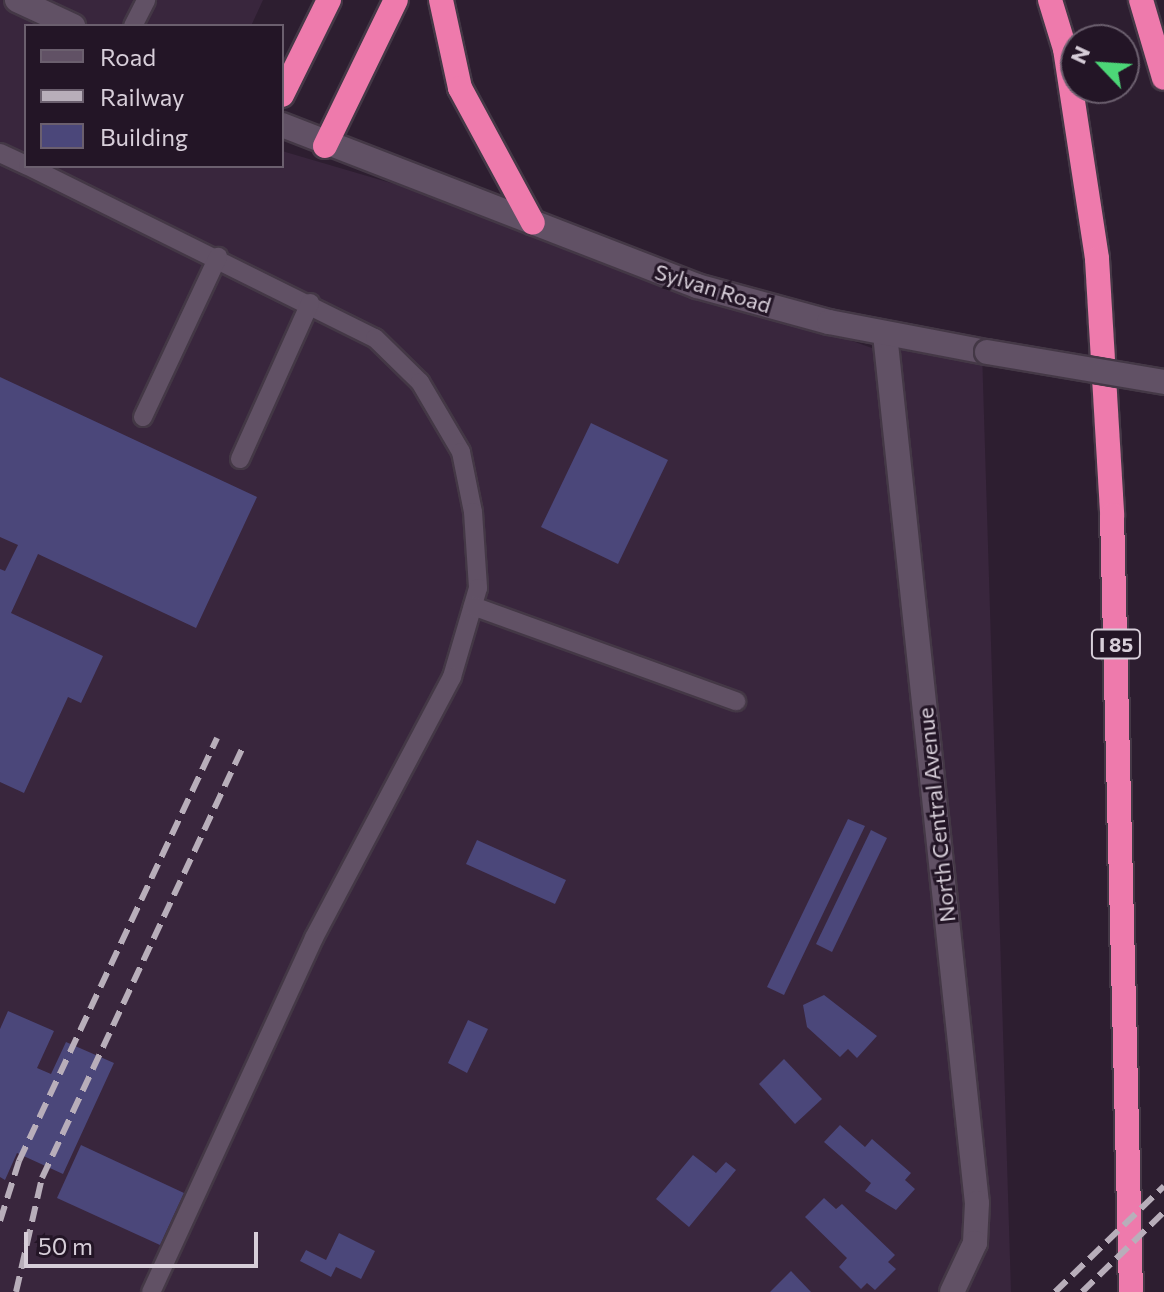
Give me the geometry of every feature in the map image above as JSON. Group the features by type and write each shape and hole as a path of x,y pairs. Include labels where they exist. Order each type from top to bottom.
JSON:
{"highway":[{"path":"284,91 329,0"},
{"path":"325,146 396,0"},
{"path":"441,0 460,88 533,223"},
{"name":"I 85","path":"1050,0 1065,49 1098,273 1112,515 1131,1292"},
{"path":"1141,0 1164,78"}],"main road":[{"path":"17,0 69,24"},
{"name":"Sylvan Road","path":"284,126 325,146 697,286 885,334 1164,382"},
{"name":"North Central Avenue","path":"885,334 977,1203 975,1243 952,1292"}],"lane":[{"path":"134,24 146,0"},
{"path":"0,153 24,165"},
{"path":"31,168 218,257 375,338 420,382 461,452 473,512 478,588 452,677 314,938 151,1292"},
{"path":"143,417 218,257"},
{"path":"240,459 310,303"},
{"path":"473,606 736,701"}],"shaded area":[{"path":"0,0 263,0 252,24 24,24 24,168 284,168 284,152 483,210 872,348 982,351 1011,1292 0,1292"}],"building":[{"path":"0,377 257,497 196,628 38,554 11,613 103,656 81,703 68,697 24,793 0,782 0,569 5,571 18,545 0,537"},
{"path":"591,423 668,460 618,564 541,527"},
{"path":"848,819 865,826 784,995 767,987"},
{"path":"871,830 887,838 832,952 816,944"},
{"path":"477,840 566,880 555,904 466,864"},
{"path":"824,995 877,1036 857,1058 848,1049 840,1057 807,1027 803,1005"},
{"path":"8,1011 54,1031 37,1068 51,1074 66,1042 114,1063 63,1174 17,1153 5,1180 0,1177 0,1029"},
{"path":"468,1020 488,1029 467,1073 448,1063"},
{"path":"784,1059 822,1099 795,1124 759,1084"},
{"path":"840,1125 865,1147 872,1139 911,1173 905,1180 915,1189 896,1210 865,1191 871,1183 824,1142"},
{"path":"81,1145 184,1193 160,1245 57,1198"},
{"path":"693,1155 716,1173 726,1162 736,1170 689,1227 656,1199"},
{"path":"824,1198 836,1209 842,1204 895,1255 888,1262 896,1269 875,1290 867,1283 861,1289 839,1267 847,1258 805,1217"},
{"path":"339,1233 375,1251 361,1279 336,1267 331,1277 300,1261 306,1250 326,1260"},
{"path":"791,1271 811,1292 770,1292"}],"railway":[{"path":"0,1221 19,1161 217,738"},
{"path":"16,1292 42,1178 243,746"},
{"path":"1055,1292 1164,1186"},
{"path":"1082,1292 1164,1212"}]}
